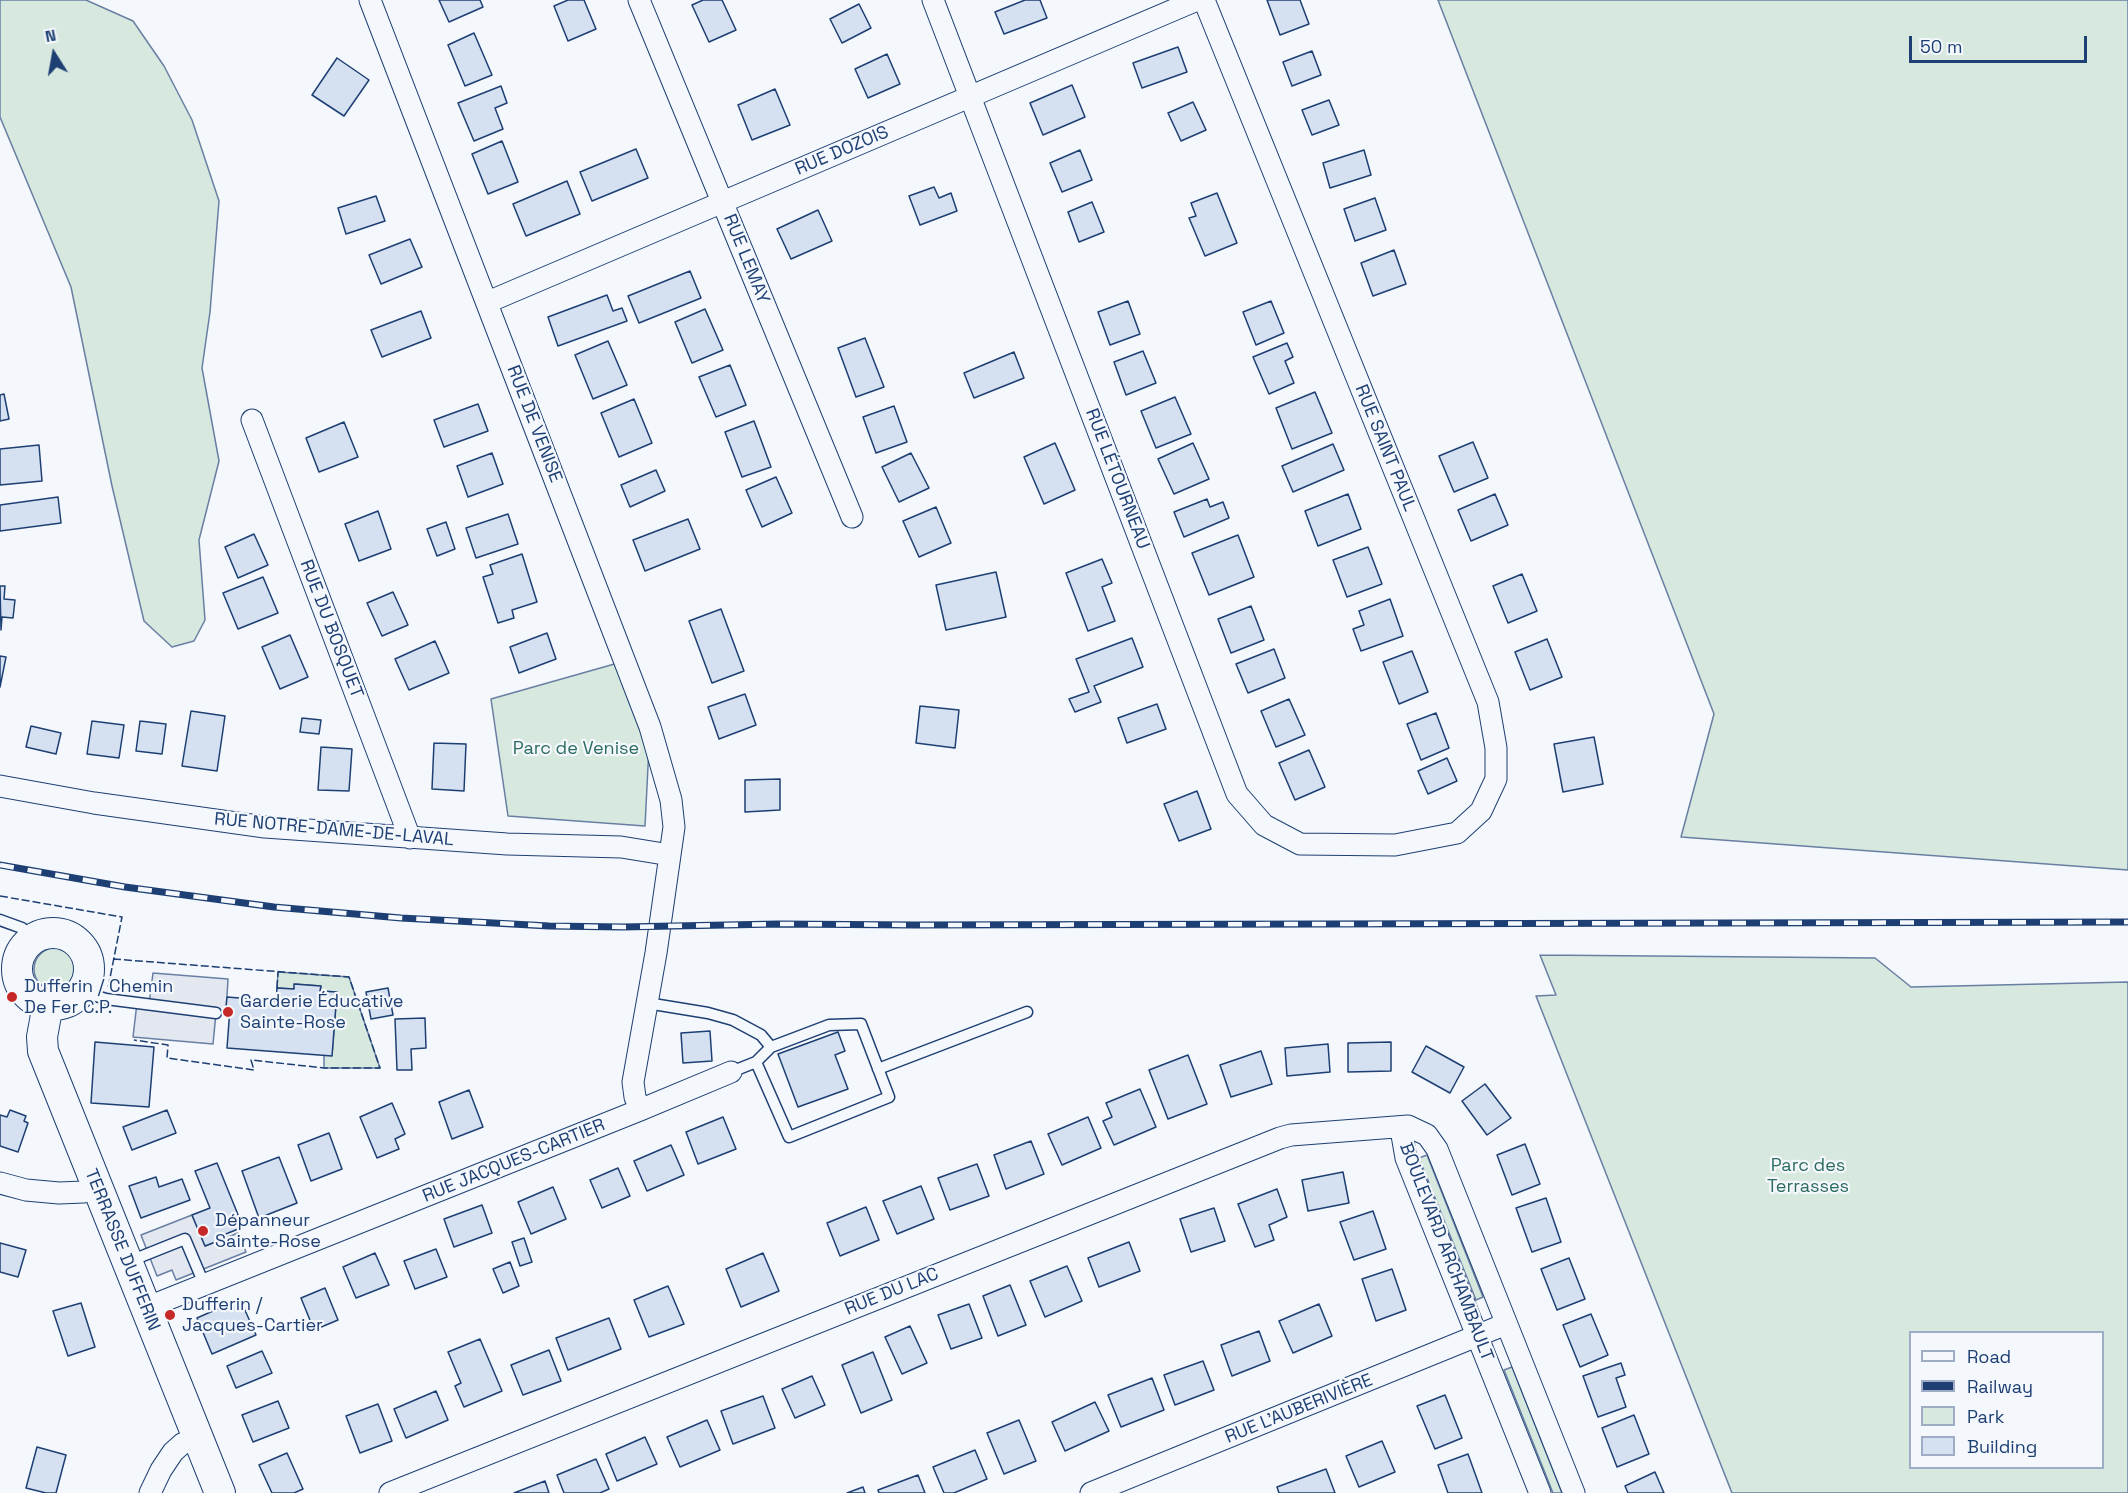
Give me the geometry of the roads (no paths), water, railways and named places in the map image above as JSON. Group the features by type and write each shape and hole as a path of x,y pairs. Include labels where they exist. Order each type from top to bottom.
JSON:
{"street":[{"name":"RUE DE VENISE","path":"370,0 650,727 671,800 674,827 670,855"},
{"name":"RUE LEMAY","path":"639,0 852,517"},
{"name":"RUE LÉTOURNEAU","path":"933,0 1237,794 1264,825 1300,844 1395,845"},
{"name":"RUE DOZOIS","path":"488,302 1197,0"},
{"name":"RUE SAINT PAUL","path":"1204,0 1488,702 1496,748 1496,779 1481,811 1457,833 1395,845"},
{"name":"RUE DU BOSQUET","path":"252,420 410,838"},
{"name":"RUE NOTRE-DAME-DE-LAVAL","path":"0,786 94,803 265,827 507,844 621,847 670,855"},
{"path":"640,1110 633,1082 670,855"},
{"path":"54,932 69,936 85,951 90,966 84,988 68,1002 48,1004 31,997 19,980 17,964 20,954 32,940 43,934 54,932"},
{"name":"TERRASSE DUFFERIN","path":"48,1004 42,1036 43,1051 220,1493"},
{"name":"RUE JACQUES-CARTIER","path":"146,1308 731,1072"},
{"name":"BOULEVARD ARCHAMBAULT","path":"1540,1493 1406,1158 1402,1128 1408,1126 1422,1132 1437,1149 1574,1493"},
{"name":"RUE DU LAC","path":"390,1493 1280,1138 1302,1134 1402,1128"},
{"path":"0,1183 26,1190 59,1193 84,1192 98,1188"},
{"name":"RUE L'AUBERIVIÈRE","path":"1091,1493 1506,1324"},
{"path":"150,1493 173,1452 182,1444 197,1437"}],"lane":[{"path":"0,920 22,928 32,940"},
{"path":"84,988 93,995 106,999 216,1013"},
{"path":"647,1003 708,1013 733,1020 760,1035 771,1047"},
{"path":"878,1069 1027,1012"},
{"path":"731,1072 756,1062 771,1047 828,1025 861,1024 889,1097 789,1137 756,1062"},
{"path":"127,1262 185,1239 204,1284"}],"railway":[{"path":"0,865 125,887 274,907 401,918 549,926 2128,922"}],"place":[{"name":"Dufferin / Chemin De Fer C.P.","path":"12,997"},
{"name":"Garderie Éducative Sainte-Rose","path":"228,1012"},
{"name":"Dépanneur Sainte-Rose","path":"203,1231"},
{"name":"Dufferin / Jacques-Cartier","path":"170,1315"}],"park label":[{"name":"Parc de Venise","path":"576,749"},
{"name":"Parc des Terrasses","path":"1808,1176"}]}
